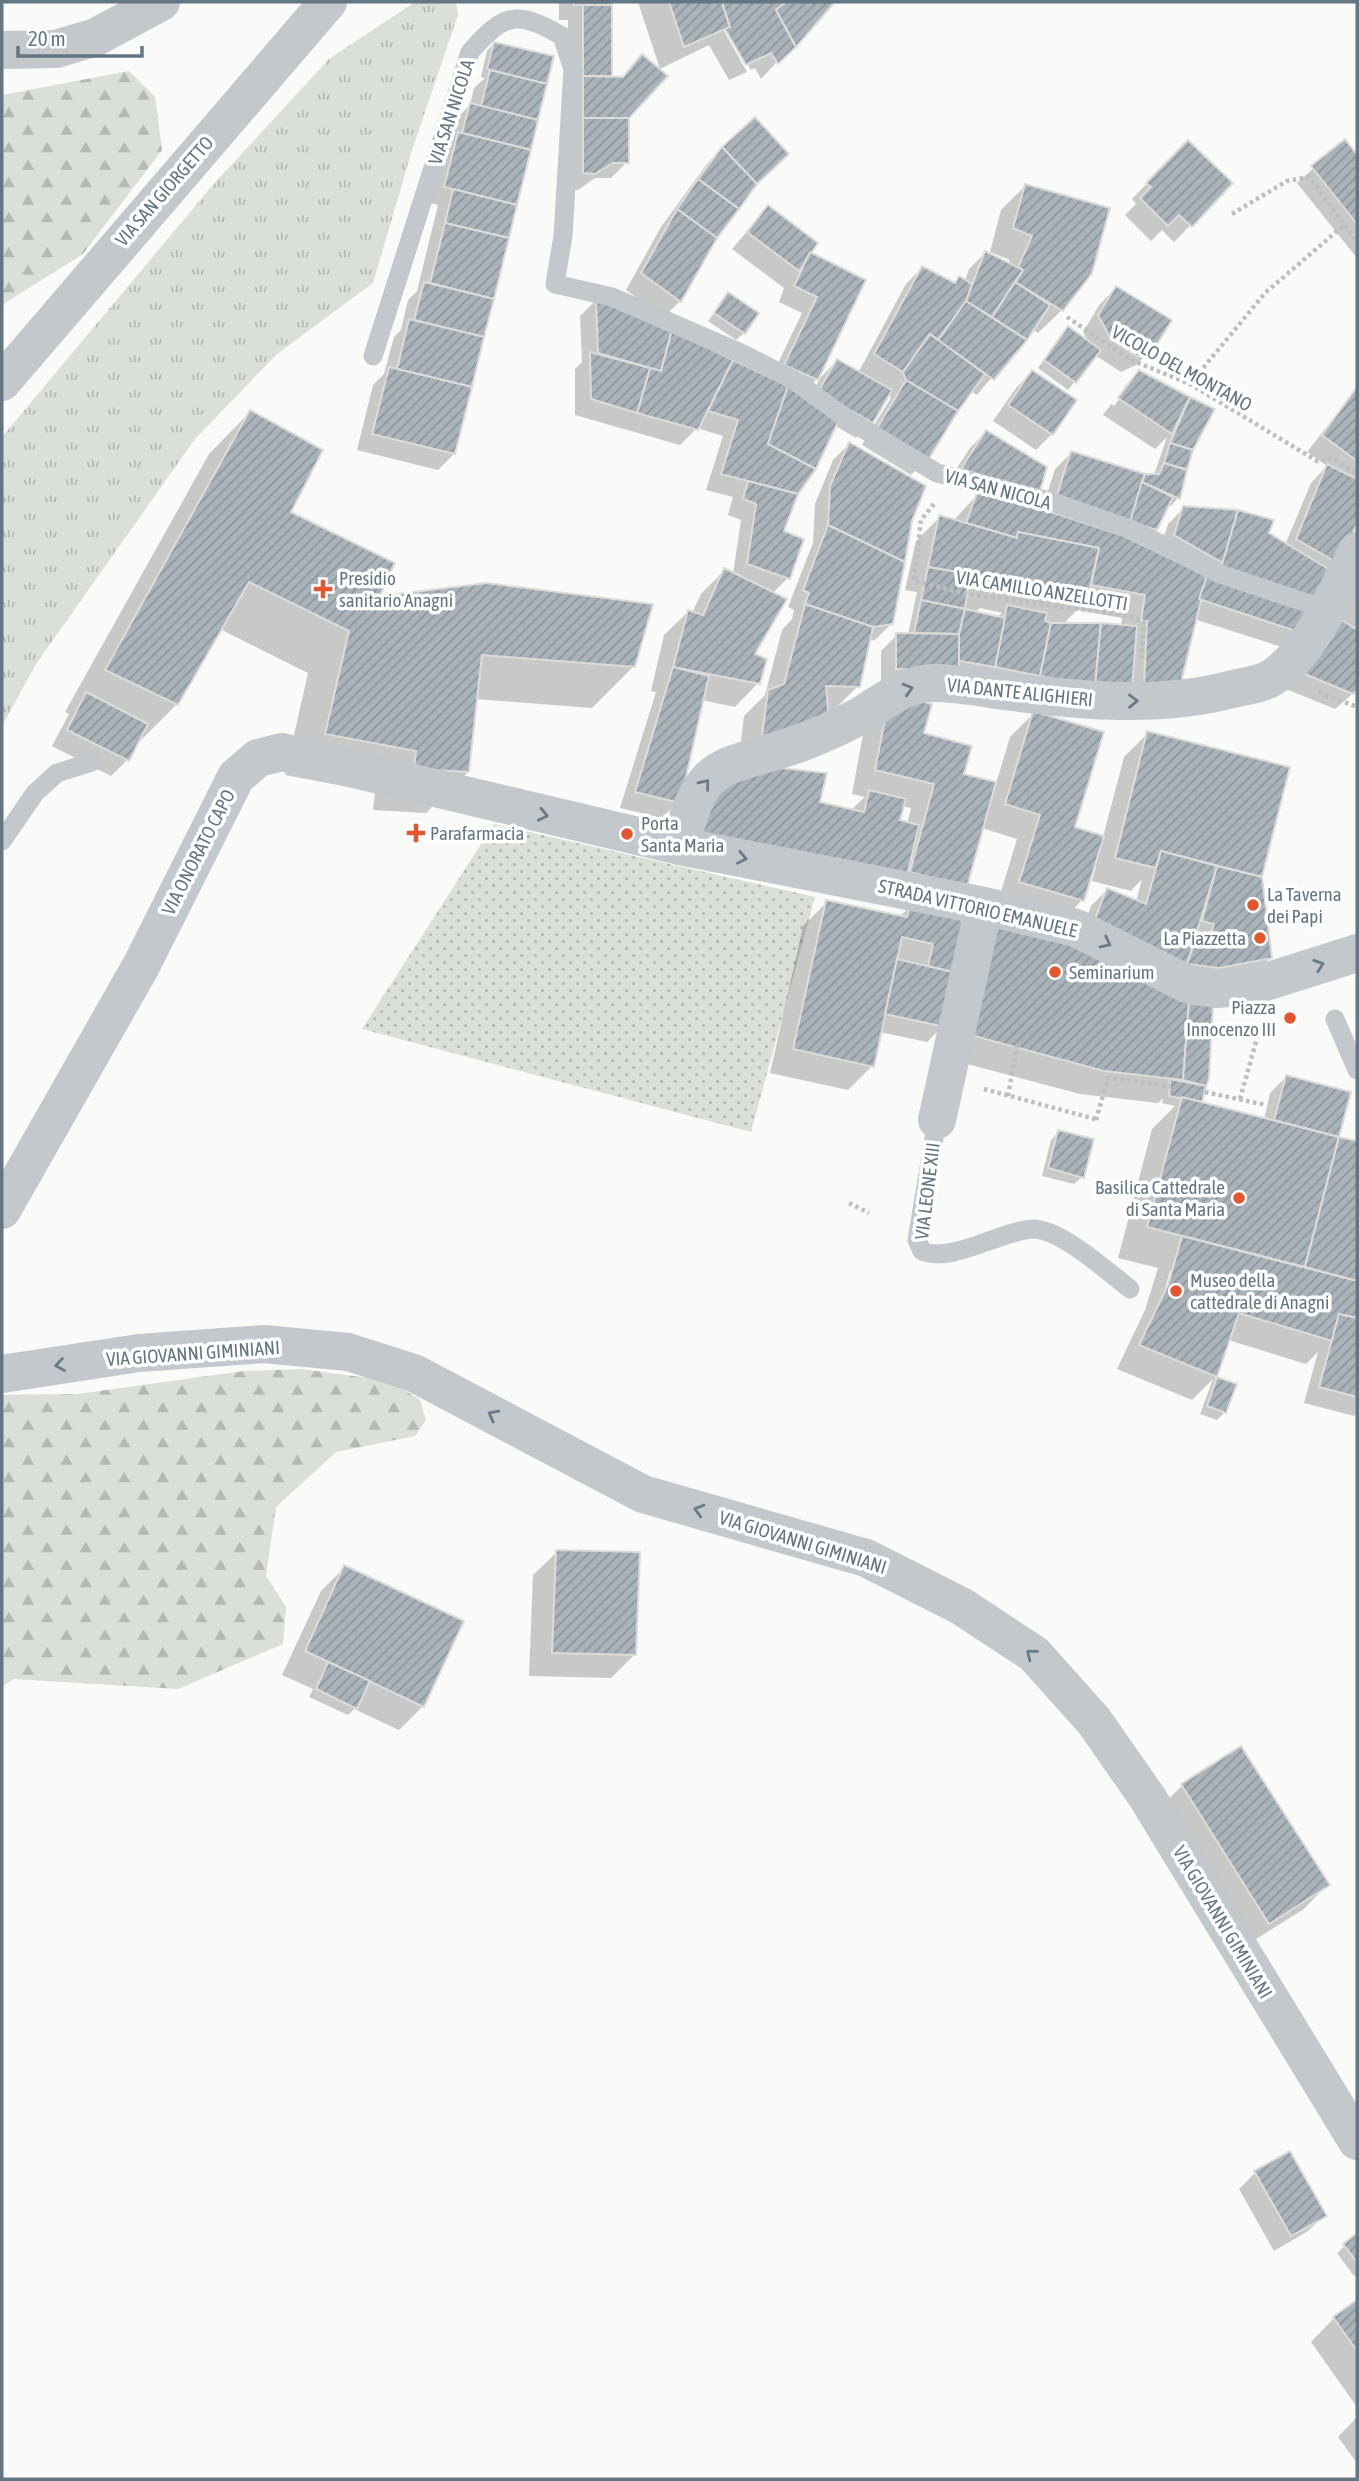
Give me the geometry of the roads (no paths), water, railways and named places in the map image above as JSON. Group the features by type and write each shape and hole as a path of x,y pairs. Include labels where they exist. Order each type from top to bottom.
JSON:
{"street":[{"path":"2,50 56,49 96,37 162,2"},
{"name":"VIA SAN GIORGETTO","path":"2,382 328,2"},
{"name":"VIA DANTE ALIGHIERI","path":"680,846 689,808 704,782 723,766 764,756 820,736 859,716 899,690 932,683 1078,700 1139,701 1205,696 1270,679 1293,662 1345,583"},
{"name":"VIA ONORATO CAPO","path":"2,1210 141,966 236,777 258,758 282,752 628,834"},
{"name":"STRADA VITTORIO EMANUELE","path":"628,834 984,906 1076,928 1187,984 1214,989 1250,987 1357,953"},
{"name":"VIA LEONE XIII","path":"937,1120 984,906"},
{"name":"VIA GIOVANNI GIMINIANI","path":"2,1374 139,1353 264,1344 348,1352 414,1373 643,1494 866,1558 904,1574 961,1606 1034,1654 1094,1721 1147,1797 1357,2141"}],"lane":[{"name":"VIA SAN NICOLA","path":"373,356 470,52 494,26 512,18 540,23 562,36 573,69 563,236 555,284 612,297 743,354 792,379 850,421 952,480 1053,502 1133,530 1220,575 1345,583"},
{"path":"2,841 35,793 57,773 92,762"},
{"path":"1335,1019 1357,1070"},
{"name":"VIA LEONE XIII","path":"937,1120 917,1240 922,1251 940,1253 1034,1229 1069,1242 1130,1289"}],"place":[{"name":"Presidio sanitario Anagni","path":"323,589"},
{"name":"Parafarmacia","path":"416,833"},
{"name":"Porta Santa Maria","path":"627,834"},
{"name":"La Taverna dei Papi","path":"1253,905"},
{"name":"La Piazzetta","path":"1260,938"},
{"name":"Seminarium","path":"1055,972"},
{"name":"Piazza Innocenzo III","path":"1290,1018"},
{"name":"Basilica Cattedrale di Santa Maria","path":"1239,1198"},
{"name":"Museo della cattedrale di Anagni","path":"1176,1291"}]}
